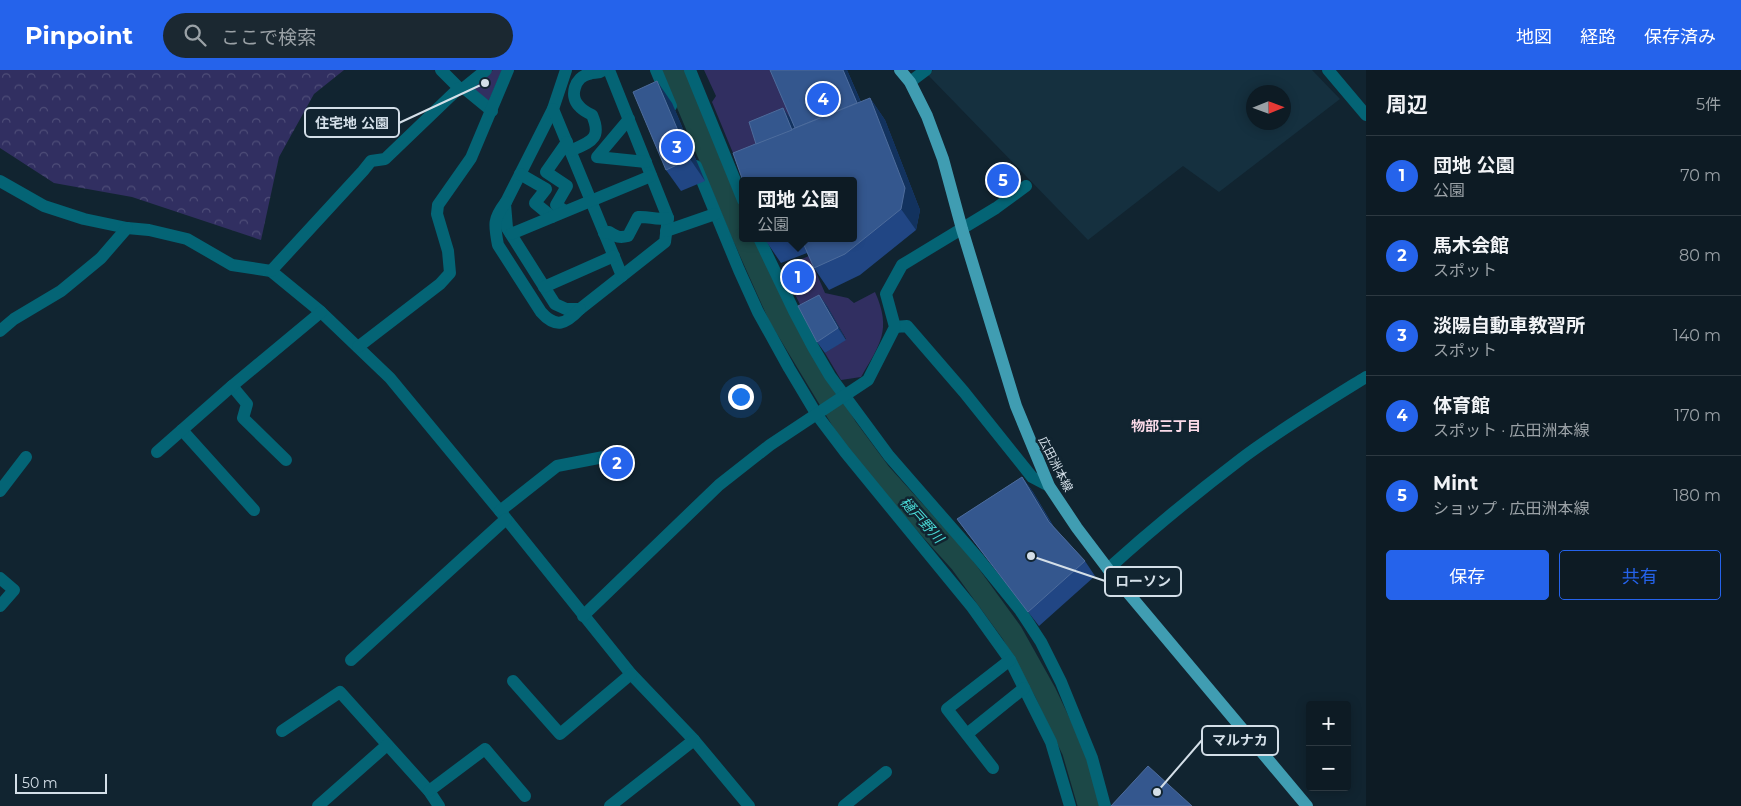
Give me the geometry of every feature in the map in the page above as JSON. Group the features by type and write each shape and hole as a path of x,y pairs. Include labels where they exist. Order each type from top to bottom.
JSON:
{"main road":[{"name":"広田洲本線","path":"900,70 910,82 927,116 943,159 962,229 1016,406 1049,486 1077,528 1108,569 1307,806"}],"street":[{"path":"442,70 461,88 492,111"},
{"path":"271,270 371,160 385,159 461,88 486,70"},
{"path":"358,347 440,284 450,273 448,251 442,234 438,205 471,158 508,70"},
{"path":"566,70 553,109 506,201 496,215 498,245 541,312 549,321 558,323 570,320 580,309 665,242 668,218 609,70"},
{"path":"566,211 556,204 567,186 546,172 568,147 589,144 595,137 597,129 592,115 579,107 576,100 575,84 579,79 588,74 599,73 604,70"},
{"path":"656,70 674,115"},
{"path":"690,70 739,190"},
{"path":"910,82 926,70"},
{"path":"1328,70 1366,115"},
{"path":"553,109 622,276"},
{"path":"629,119 597,157 646,162"},
{"path":"689,151 758,312 789,368 817,415 845,452 972,607 1010,660 1050,742 1070,806"},
{"path":"520,174 546,190 536,203 552,217"},
{"path":"511,234 652,176"},
{"path":"0,181 44,206 84,219 126,228 149,230 187,239 232,265 271,270 321,312 390,378 631,674 694,740 749,806"},
{"path":"584,616 719,485 770,445 868,380 895,327 886,294 902,265 996,208 1026,186"},
{"path":"506,201 507,228 555,304 566,309 580,309"},
{"path":"666,231 715,214"},
{"path":"604,233 609,232 621,238 628,236 638,217 646,216 658,220 668,218"},
{"path":"0,331 14,319 61,292 102,258 126,228"},
{"path":"762,242 813,348 830,376 889,456 978,558 1020,610 1040,642 1061,682 1092,758 1105,806"},
{"path":"544,287 614,256"},
{"path":"157,452 232,386 321,312"},
{"path":"895,327 907,326 964,392 1032,477 1049,486"},
{"path":"1108,569 1158,524 1242,458 1366,377"},
{"path":"232,386 247,404 243,418 286,460"},
{"path":"182,430 254,510"},
{"path":"351,660 557,466 614,455"},
{"path":"0,490 26,457"},
{"path":"0,578 14,590 0,606"},
{"path":"993,768 947,709 1010,660"},
{"path":"513,681 560,734 631,674"},
{"path":"967,734 1024,688"},
{"path":"282,731 340,692 429,791 439,806"},
{"path":"610,806 694,740"},
{"path":"318,806 386,745"},
{"path":"429,791 485,749 525,796"},
{"path":"844,806 886,772"}],"shaded area":[{"path":"933,70 1312,70 1340,99 1219,192 1183,166 1088,240 928,75"}],"green space":[{"path":"0,70 344,70 314,94 279,157 261,240 132,197 54,183 0,148"},
{"path":"493,70 502,70 488,103 471,88"},
{"path":"704,70 800,70 795,118 766,159 740,170 712,102 716,96"},
{"path":"809,256 825,293 848,298 854,303 875,292 883,317 882,336 874,355 861,377 841,380 825,353 846,339 827,306 806,317 782,267"}],"building":[{"path":"770,70 843,70 857,103 795,128"},
{"path":"657,81 690,159 666,170 633,92"},
{"path":"870,98 905,188 901,209 845,254 814,268 803,242 857,242 857,177 742,177 733,153"},
{"path":"783,108 792,130 756,144 749,122"},
{"path":"819,295 838,328 817,342 798,306"},
{"path":"618,448 621,458 606,463 602,452"},
{"path":"1022,477 1049,522 1085,561 1028,612 957,519"},
{"path":"1148,766 1192,806 1111,806"}],"waterway":[{"name":"樋戸野川","path":"673,70 739,227"},
{"name":"樋戸野川","path":"746,242 779,316 846,427 880,473 961,563 1012,633 1045,692 1073,751 1089,806"}],"place":[{"name":"住宅地 公園","path":"485,83"},
{"name":"体育館","path":"823,99"},
{"name":"淡陽自動車教習所","path":"677,147"},
{"name":"Mint","path":"1003,180"},
{"name":"団地 公園","path":"798,277"},
{"name":"馬木会館","path":"617,463"},
{"name":"ローソン","path":"1031,556"},
{"name":"マルナカ","path":"1157,792"}],"district":[{"name":"物部三丁目","path":"1166,426"}]}
